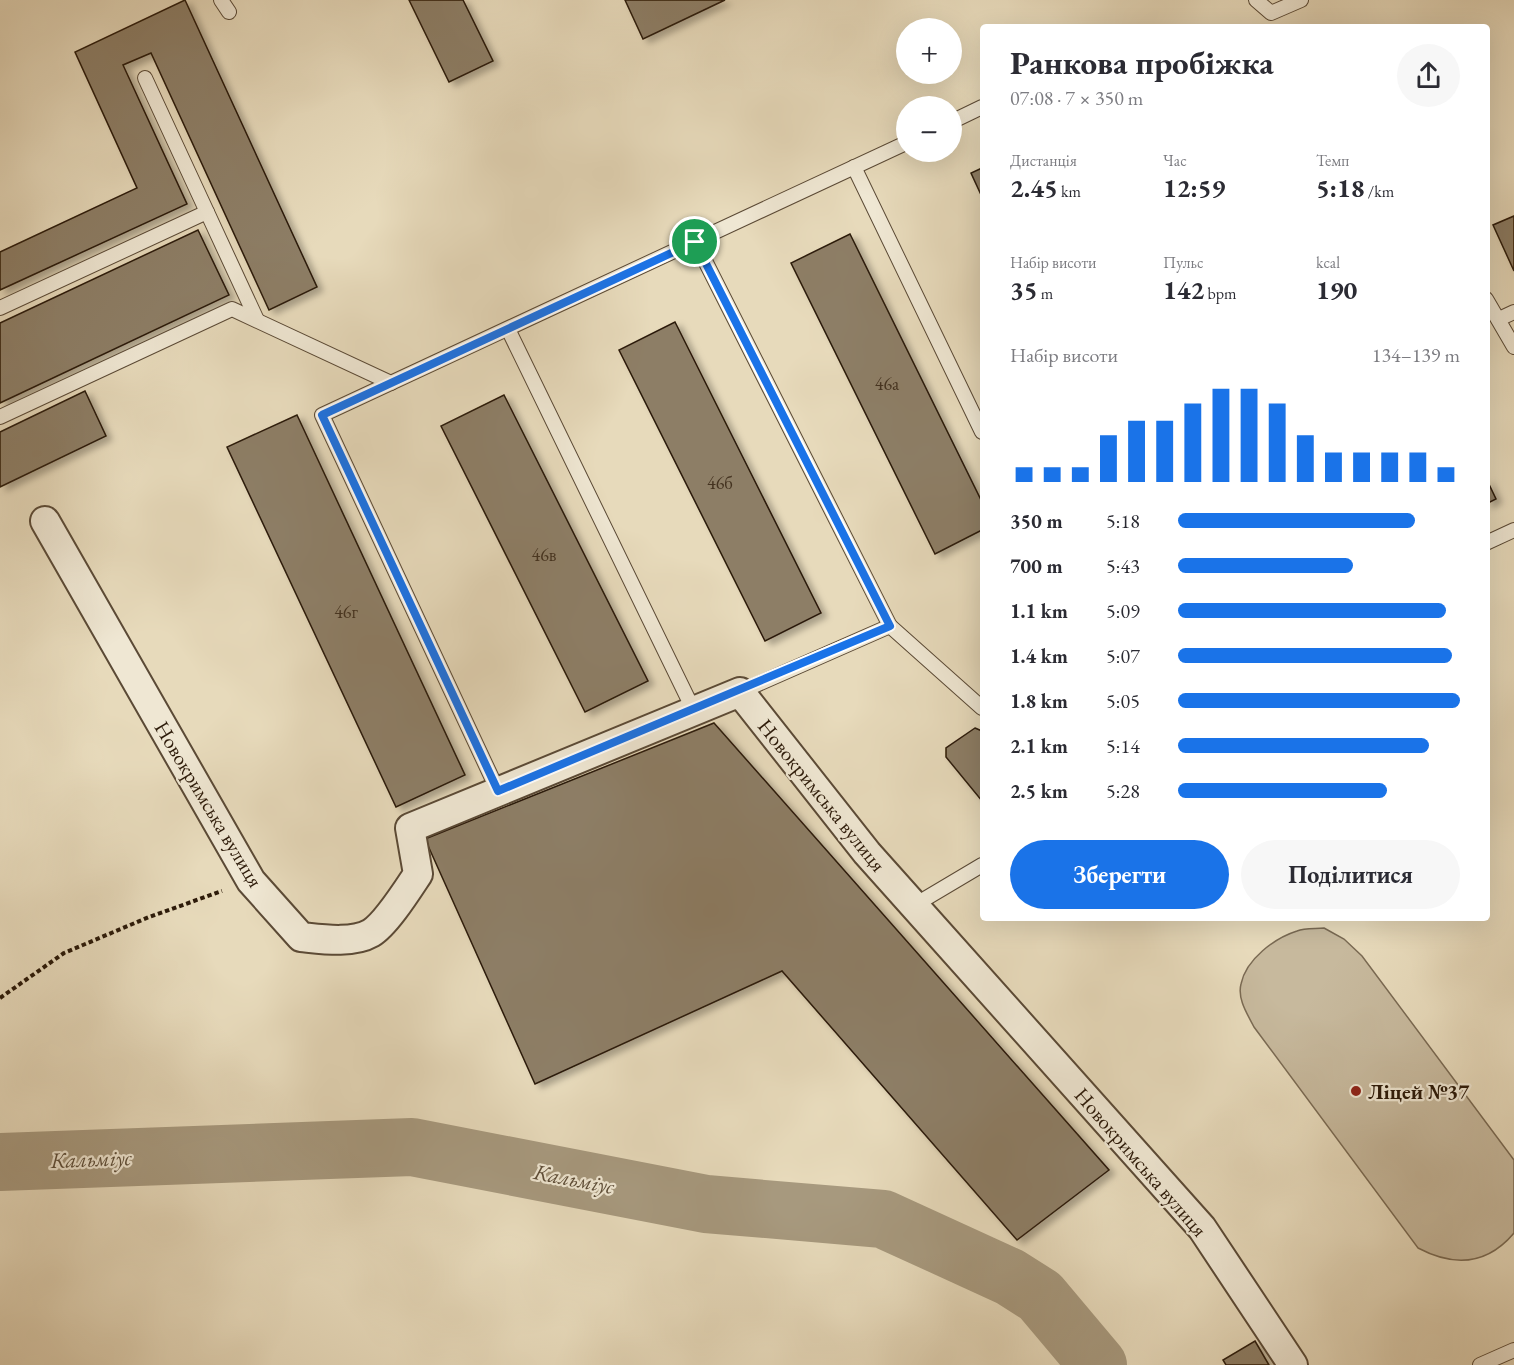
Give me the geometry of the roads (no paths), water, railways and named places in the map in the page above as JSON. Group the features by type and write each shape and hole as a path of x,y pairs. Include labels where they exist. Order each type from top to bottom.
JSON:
{"street":[{"name":"Новокримська вулиця","path":"45,521 251,880 301,937 338,941 371,933 395,907 418,874 410,828 740,692 867,853 1202,1228 1293,1365"}],"lane":[{"path":"221,0 229,12"},
{"path":"1256,0 1270,20 1301,0"},
{"path":"145,78 257,320"},
{"path":"962,117 980,108"},
{"path":"498,791 322,415 896,148"},
{"path":"854,167 980,428"},
{"path":"0,308 207,212"},
{"path":"695,242 890,626 980,706"},
{"path":"1490,305 1514,347"},
{"path":"0,417 232,309 391,383"},
{"path":"1499,319 1514,312"},
{"path":"508,329 694,711"},
{"path":"1490,541 1514,530"},
{"path":"740,692 890,626"},
{"path":"914,906 980,866"},
{"path":"1480,1365 1514,1350"}],"waterway":[{"name":"Кальміус","path":"0,1162 412,1147 706,1204 883,1219 1010,1277 1040,1296 1098,1365"}],"place":[{"name":"Ліцей №37","path":"1356,1091"}]}
